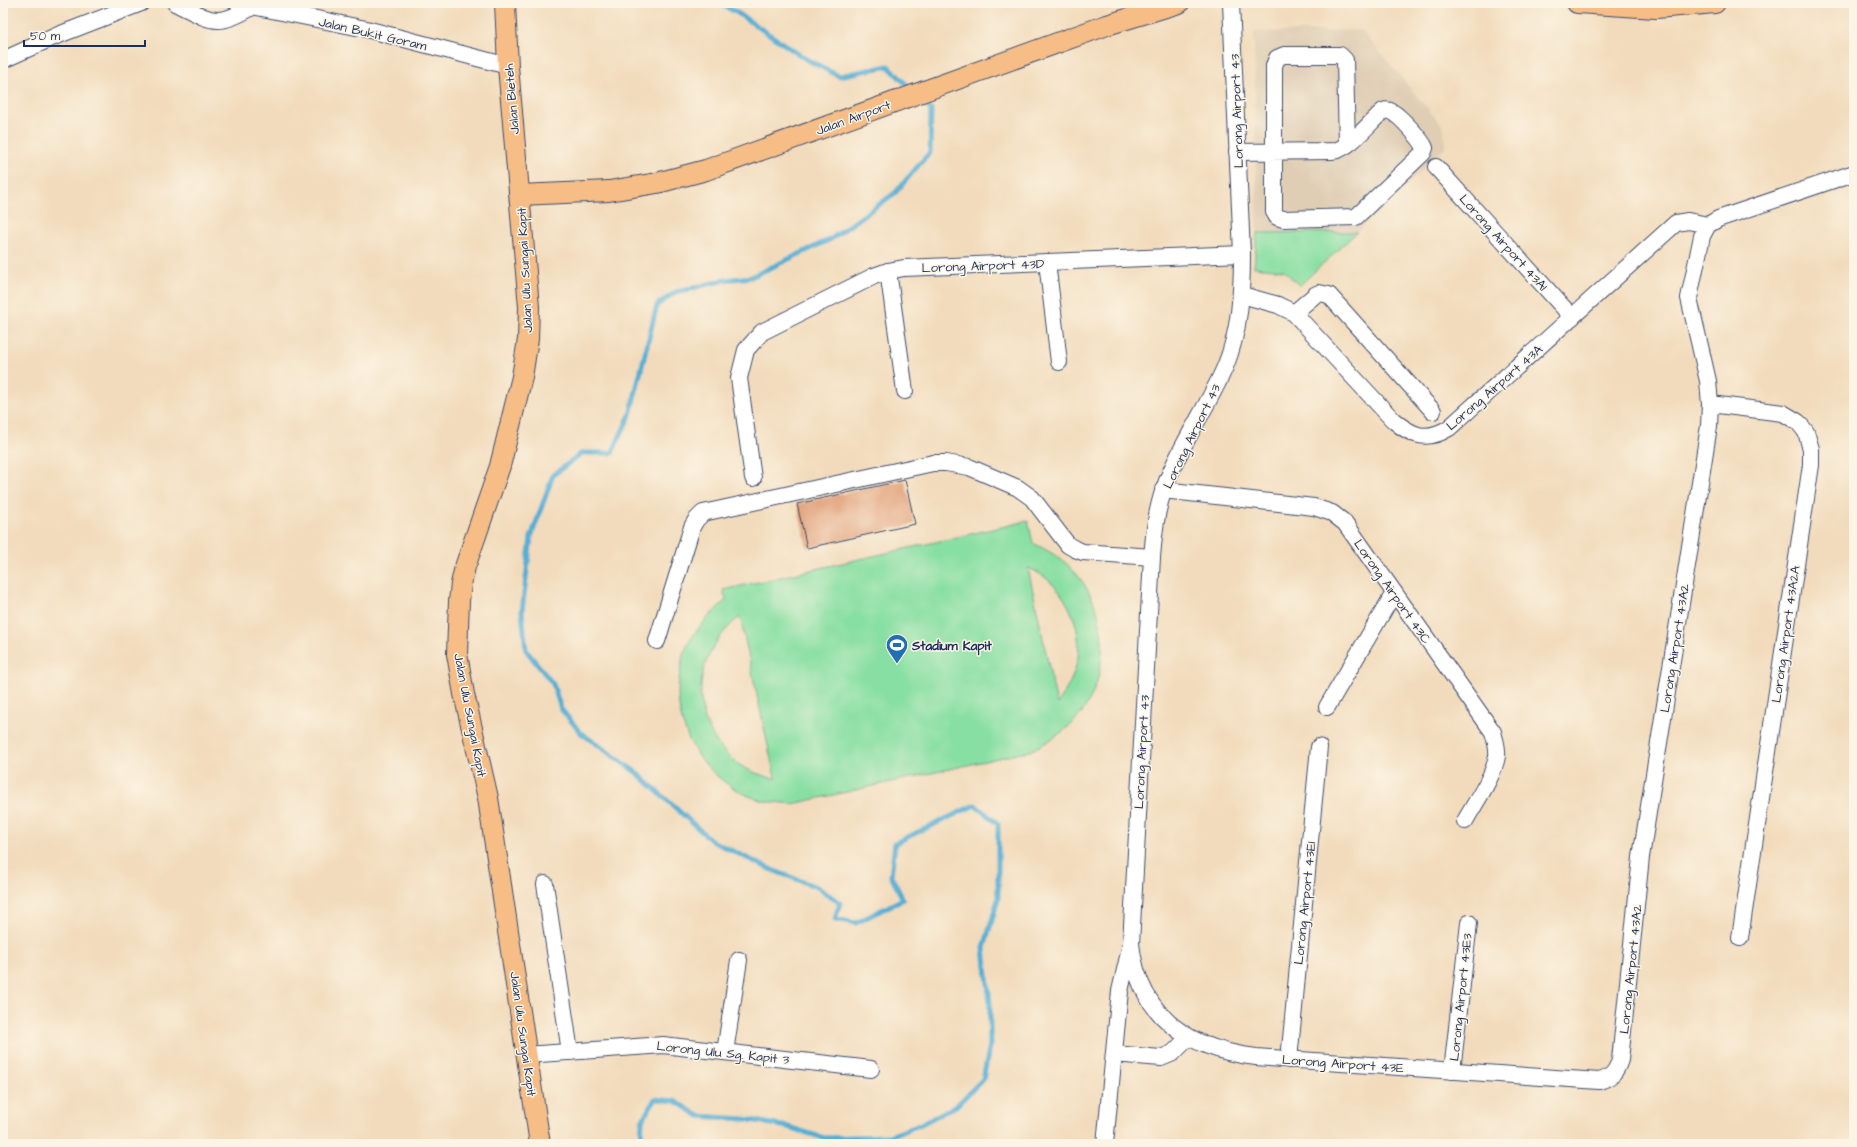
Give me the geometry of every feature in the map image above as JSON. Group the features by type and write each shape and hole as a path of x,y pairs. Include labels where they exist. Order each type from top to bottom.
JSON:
{"main road":[{"name":"Jalan Airport","path":"520,195 609,191 657,183 706,170 1107,25 1178,3"},
{"path":"1577,3 1656,8 1715,3"},
{"name":"Jalan Bleteh","path":"505,4 508,66 520,195"},
{"name":"Jalan Ulu Sungai Kapit","path":"520,195 529,307 528,339 522,377 500,466 465,567 459,602 457,654 464,694 488,798 540,1144"}],"street":[{"path":"3,60 56,36 141,3"},
{"path":"174,3 203,17 223,21 234,18 245,5"},
{"name":"Lorong Airport 43","path":"1130,944 1152,557 1156,520 1163,490 1174,465 1225,366 1236,330 1242,295 1242,254 1232,3"},
{"name":"Jalan Bukit Goram","path":"245,5 366,29 508,66"},
{"path":"1237,152 1274,151 1336,151 1347,145 1382,111 1386,110 1394,113 1422,142 1425,148 1421,156 1356,218 1283,219 1277,217 1274,212 1274,151 1274,66 1277,58 1284,55 1335,54 1340,55 1345,60 1347,145"},
{"name":"Lorong Airport 43A1","path":"1436,167 1572,317"},
{"path":"1708,225 1718,218 1854,173"},
{"name":"Lorong Airport 43A","path":"1242,295 1278,305 1294,313 1392,420 1403,429 1428,437 1439,434 1449,428 1676,223 1688,221 1708,225"},
{"name":"Lorong Airport 43A2","path":"1613,1075 1620,1060 1642,857 1708,434 1710,404 1708,381 1690,298 1702,236 1708,225"},
{"name":"Lorong Airport 43D","path":"753,478 739,378 746,350 762,332 888,271 904,268 1242,254"},
{"path":"1047,262 1059,362"},
{"path":"888,271 905,391"},
{"path":"1294,313 1315,295 1319,293 1329,295 1433,411"},
{"name":"Lorong Airport 43A2A","path":"1710,404 1783,413 1798,422 1806,432 1811,449 1811,465 1740,938"},
{"path":"657,641 692,527 703,513 933,463 946,463 969,467 1018,488 1032,498 1068,545 1075,549 1083,552 1152,557"},
{"name":"Lorong Airport 43C","path":"1163,490 1324,509 1332,513 1345,524 1493,732 1497,744 1497,757 1491,774 1465,821"},
{"path":"1327,707 1394,593"},
{"name":"Lorong Airport 43E1","path":"1289,1060 1319,747"},
{"path":"545,884 570,1052"},
{"name":"Lorong Airport 43E3","path":"1452,1071 1469,923"},
{"path":"1105,1144 1120,991 1130,944"},
{"name":"Lorong Airport 43E","path":"1130,944 1133,962 1139,981 1147,996 1172,1026 1188,1038 1203,1045 1237,1055 1289,1060 1599,1081 1613,1075"},
{"path":"726,1052 739,960"},
{"path":"1114,1054 1161,1058 1173,1053 1188,1038"},
{"name":"Lorong Ulu Sg. Kapit 3","path":"526,1055 653,1044 871,1069"}],"shaded area":[{"path":"1361,30 1444,128 1445,148 1357,232 1257,233 1254,32"}],"green space":[{"path":"1357,232 1299,286 1284,270 1254,267 1257,233"},
{"path":"1028,521 1033,543 1053,554 1071,568 1084,584 1093,602 1099,621 1102,641 1101,661 1097,681 1090,699 1074,722 1056,736 1030,751 793,804 759,800 736,789 720,778 706,764 694,749 680,713 678,693 683,655 696,632 707,618 726,600 723,590","holes":["1028,568 1040,574 1060,592 1073,617 1077,630 1079,644 1077,664 1070,682 1057,704","740,617 775,778 775,779 746,768 731,758 717,742 707,724 702,705 701,686 705,667 712,648 724,632"]}],"building":[{"path":"905,480 915,524 807,548 797,504"}],"waterway":[{"path":"718,3 736,12 806,59 839,76 888,66 913,91"},
{"path":"641,1144 642,1121 655,1099 675,1101 699,1116 745,1119 788,1127 824,1138 889,1136 917,1126 956,1106 983,1079 990,1045 990,1003 984,948 998,899 998,824 975,805 895,843 891,876 903,899 856,923 835,919 840,903 817,887 772,870 712,841 636,772 581,733 561,709 553,684 526,650 522,611 531,537 553,475 582,453 612,453 630,415 657,305 676,292 725,280 751,277 831,239 895,193 930,152 931,110 920,98"}],"place":[{"name":"Stadium Kapit","path":"897,664"}]}
